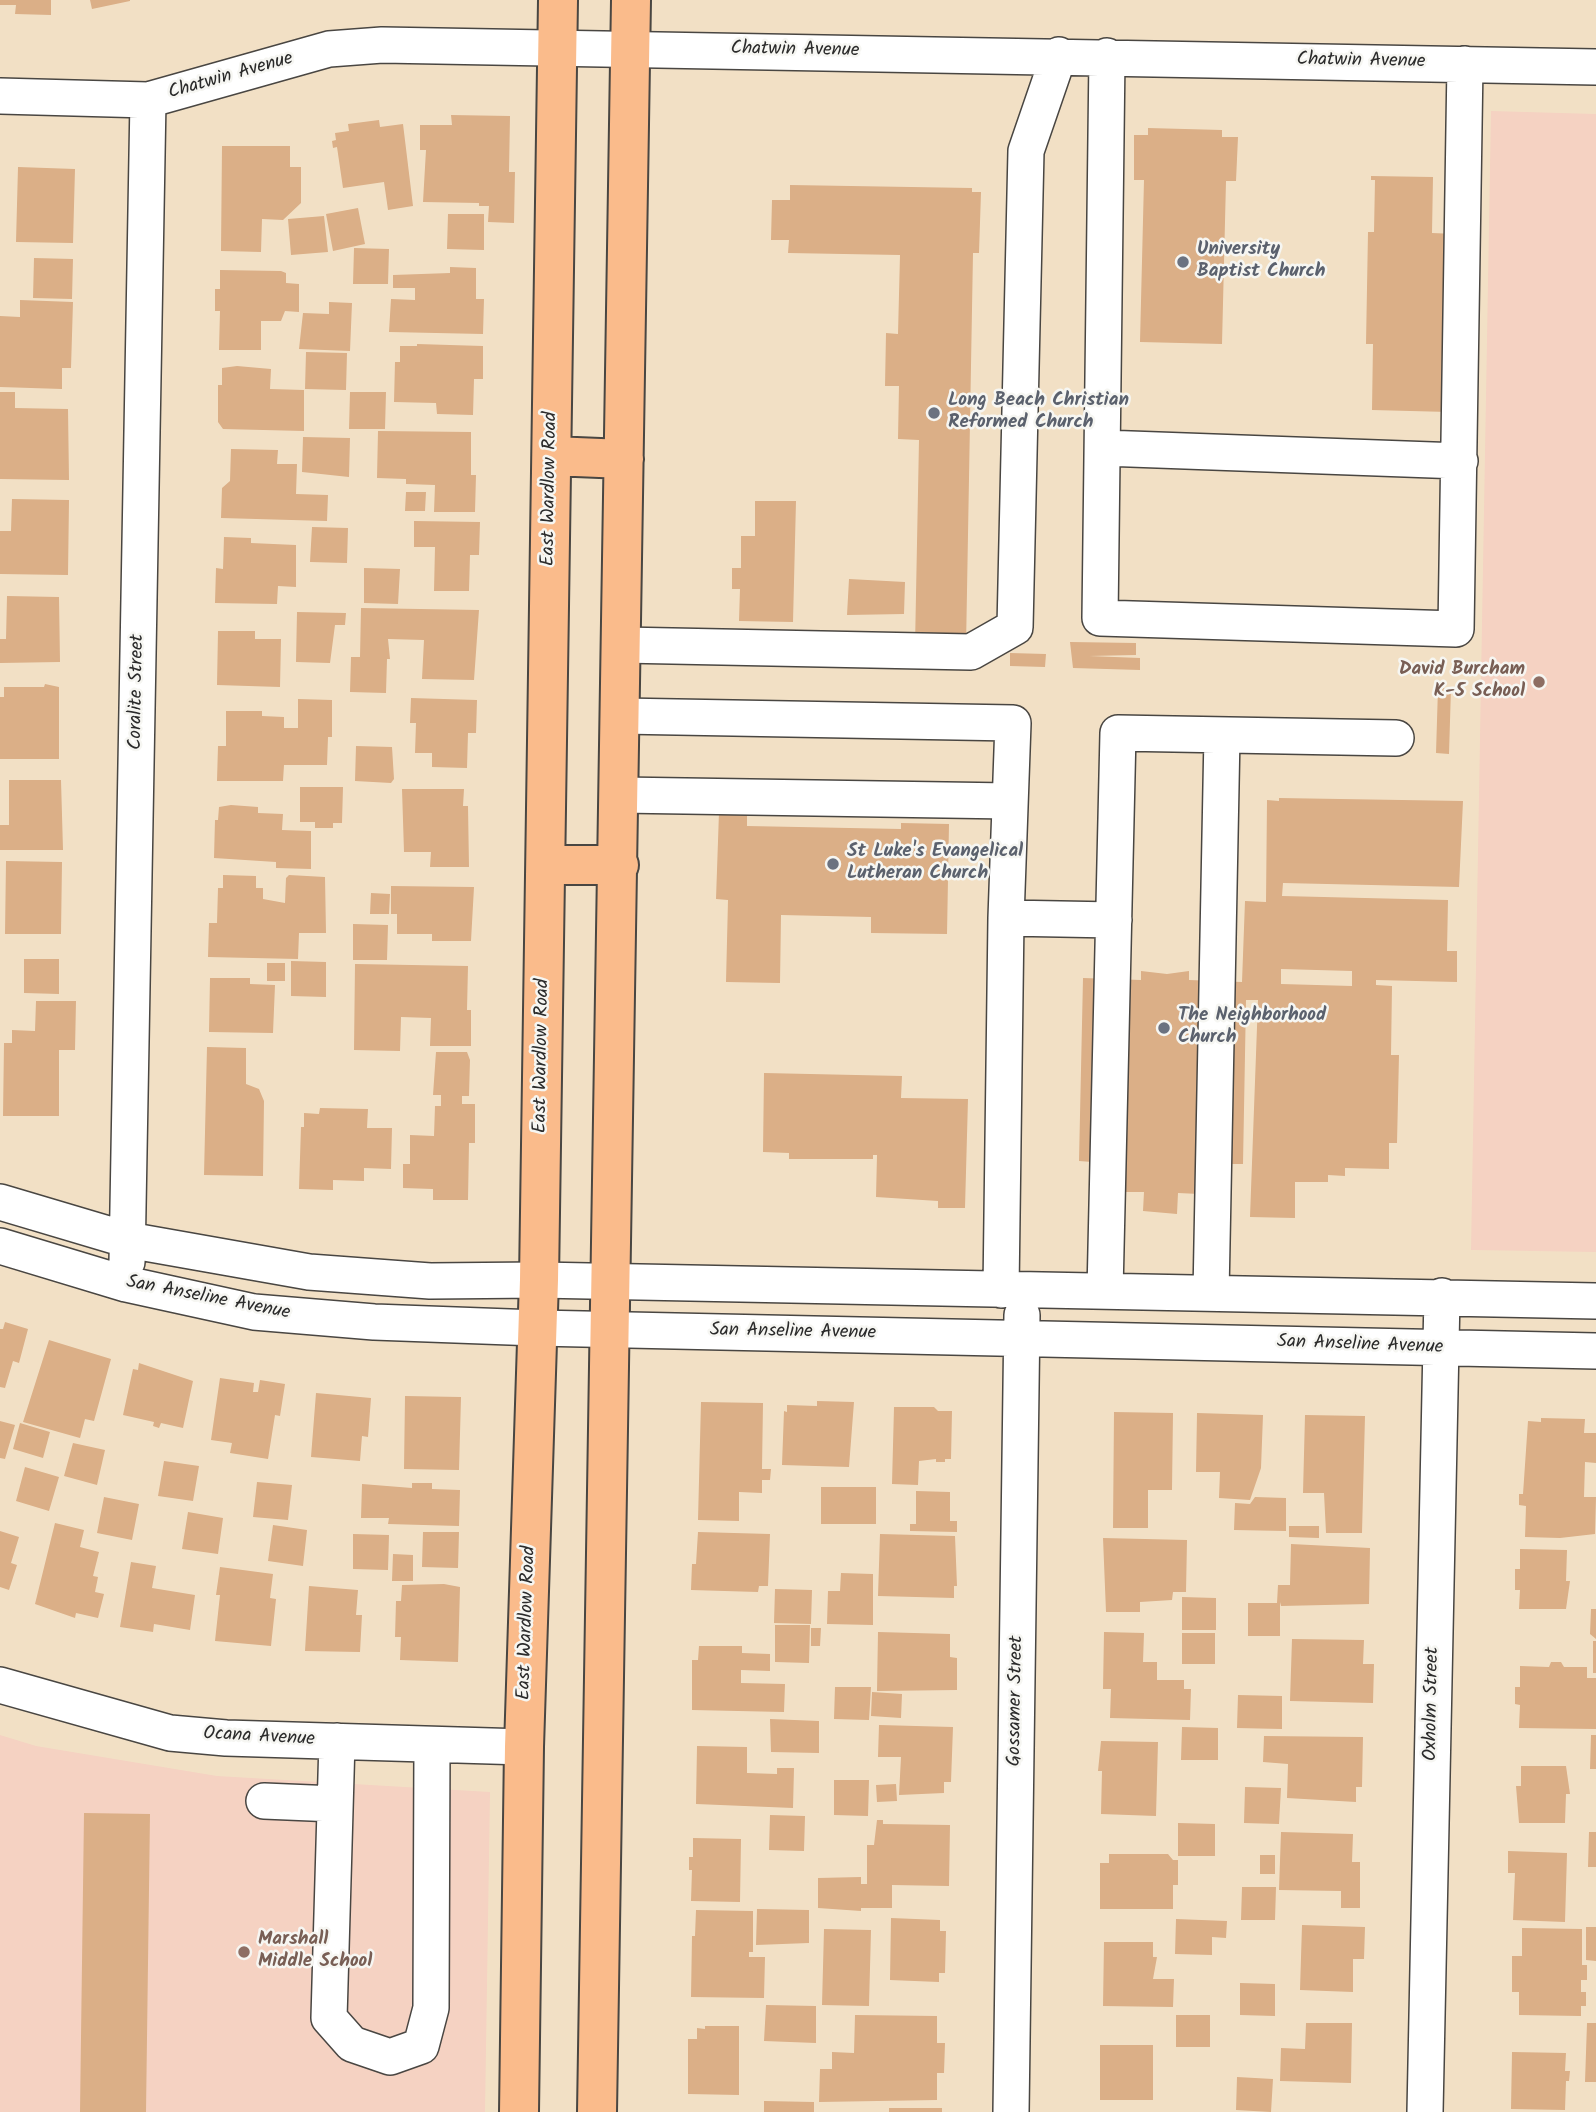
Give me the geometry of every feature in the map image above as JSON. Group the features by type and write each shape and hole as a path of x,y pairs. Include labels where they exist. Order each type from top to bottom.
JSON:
{"main road":[{"name":"East Wardlow Road","path":"519,2112 524,1747 539,1280 558,0"},
{"path":"597,2112 613,1283 631,0"},
{"path":"552,456 624,459"},
{"path":"546,865 619,865"}],"street":[{"name":"Chatwin Avenue","path":"0,96 148,100 329,49 382,45 1059,55 1596,67"},
{"path":"622,645 971,652 1015,627 1026,151 1059,55"},
{"path":"1107,57 1100,618 1456,629 1465,64"},
{"name":"Coralite Street","path":"126,1284 148,100"},
{"path":"1103,448 1460,461"},
{"name":"Gossamer Street","path":"621,716 1013,723 1006,918 1012,1290 1022,1337 1011,2112"},
{"path":"1105,1292 1118,733 1396,738"},
{"path":"1211,1293 1222,735"},
{"path":"620,795 1010,801"},
{"path":"1006,918 1114,920"},
{"path":"0,1202 128,1240 309,1272 430,1281 539,1280 1596,1301"},
{"name":"San Anseline Avenue","path":"0,1245 126,1284 254,1312 374,1322 537,1328 1596,1351"},
{"name":"Oxholm Street","path":"1425,2112 1442,1296"},
{"name":"Ocana Avenue","path":"0,1685 170,1732 226,1738 524,1747"},
{"path":"337,1741 329,2018 352,2044 390,2057 421,2046 431,2008 432,1745"},
{"path":"264,1801 335,1804"}],"shaded area":[{"name":"David Burcham K-5 School","path":"1491,111 1596,114 1596,1252 1471,1250"},
{"name":"Marshall Middle School","path":"0,1735 36,1746 217,1776 490,1792 485,2112 0,2112"}],"building":[{"path":"0,0 51,0 51,15 15,14 16,5 0,5"},
{"path":"90,0 130,0 130,1 92,9"},
{"path":"451,115 510,116 509,172 515,172 514,223 488,222 489,206 479,206 479,203 423,202 426,150 420,150 420,125 452,125"},
{"path":"379,120 380,127 403,124 413,206 388,210 384,182 343,188 337,147 333,148 335,133 349,131 348,124"},
{"name":"University Baptist Church","path":"1148,128 1222,130 1222,137 1238,137 1236,181 1226,181 1222,344 1140,342 1144,180 1134,180 1134,135 1148,135"},
{"path":"222,146 290,146 290,167 301,167 301,203 283,220 262,219 261,252 221,251"},
{"path":"18,167 75,169 73,243 16,242"},
{"path":"1371,176 1433,177 1432,233 1456,234 1449,412 1372,410 1373,344 1366,344 1368,232 1374,232 1375,180 1371,180"},
{"name":"Long Beach Christian Reformed Church","path":"790,185 972,188 972,192 981,192 979,253 973,253 966,647 915,646 919,440 898,439 899,386 885,386 886,333 898,334 900,255 788,253 789,240 771,240 772,200 790,200"},
{"path":"358,208 365,244 333,251 326,214"},
{"path":"448,214 484,214 484,250 447,249"},
{"path":"324,216 328,252 291,255 288,219"},
{"path":"354,248 389,249 388,284 353,284"},
{"path":"34,258 73,259 72,299 33,298"},
{"path":"450,267 476,268 476,299 484,299 483,334 389,332 391,299 415,300 415,288 393,288 393,275 450,273"},
{"path":"220,270 281,271 286,273 286,283 299,284 299,312 285,311 281,321 261,321 261,350 219,350 220,311 215,311 215,289 220,289"},
{"path":"20,300 73,302 71,368 62,368 62,389 0,387 0,316 20,317"},
{"path":"329,302 352,303 350,351 299,349 303,313 329,314"},
{"path":"400,346 483,346 483,379 474,379 473,415 437,414 436,403 394,402 395,362 400,362"},
{"path":"306,352 347,353 346,390 305,389"},
{"path":"237,366 271,369 270,389 304,390 304,431 223,429 218,422 218,385 222,385 222,368"},
{"path":"0,392 15,392 15,408 68,409 69,480 0,479"},
{"path":"350,392 386,392 385,429 349,429"},
{"path":"378,431 471,432 471,475 476,475 475,512 434,512 435,485 406,484 406,479 377,478"},
{"path":"303,437 350,438 349,477 302,472"},
{"path":"231,449 278,450 277,464 297,464 296,494 328,495 327,521 221,518 222,488 230,481"},
{"path":"406,492 426,492 425,511 405,511"},
{"path":"12,499 69,500 68,575 0,574 0,531 11,531"},
{"path":"755,501 796,501 793,622 739,621 740,589 732,589 732,568 741,568 741,536 755,536"},
{"path":"414,521 480,522 479,555 470,555 469,591 434,591 435,547 414,547"},
{"path":"312,527 348,528 347,563 310,562"},
{"path":"224,537 251,538 251,543 296,545 296,587 278,586 277,604 215,603 216,568 223,569"},
{"path":"364,568 400,569 398,604 364,603"},
{"path":"849,579 905,582 904,614 847,615"},
{"path":"7,596 59,597 60,662 0,663 0,639 6,639"},
{"path":"361,608 479,610 474,680 422,679 424,640 388,639 390,659 387,659 386,693 350,692 351,657 360,657"},
{"path":"297,612 346,613 345,625 335,625 330,663 296,662"},
{"path":"218,631 255,631 255,639 281,639 280,687 217,685"},
{"path":"1070,642 1136,643 1136,655 1089,656 1140,658 1140,670 1073,668"},
{"path":"1010,653 1046,654 1045,667 1010,666"},
{"path":"45,684 59,687 59,759 0,759 0,697 4,697 4,687 44,687"},
{"path":"1438,688 1451,688 1449,754 1436,753"},
{"path":"411,698 477,700 476,733 468,733 467,768 432,767 432,753 415,753 416,723 410,723"},
{"path":"298,699 332,700 332,737 328,737 327,765 284,765 283,781 217,781 218,746 226,746 226,711 262,711 262,716 284,717 284,728 298,728"},
{"path":"356,746 392,747 394,779 391,783 355,781"},
{"path":"9,780 61,780 63,850 0,850 0,825 9,825"},
{"path":"300,787 343,787 342,823 333,823 333,828 315,828 315,822 300,822"},
{"path":"402,789 464,789 463,806 468,806 469,867 430,867 431,852 404,852"},
{"name":"The Neighborhood Church","path":"1279,798 1463,801 1459,887 1283,883 1282,896 1448,900 1447,951 1457,951 1457,982 1376,980 1376,985 1392,986 1391,1055 1399,1055 1397,1143 1389,1143 1389,1169 1345,1168 1345,1176 1328,1175 1328,1182 1295,1182 1295,1218 1250,1217 1258,1000 1246,1000 1243,1164 1230,1164 1199,1194 1178,1193 1177,1214 1143,1211 1144,1192 1122,1192 1092,1162 1079,1161 1083,978 1141,980 1141,971 1167,974 1189,971 1189,980 1242,982 1245,901 1266,902 1267,800 1279,801","holes":["1281,969 1352,971 1352,986 1281,984"]},
{"path":"219,807 258,807 258,813 283,814 282,830 311,831 311,869 276,868 276,862 214,858 215,820 218,820"},
{"name":"St Luke's Evangelical Lutheran Church","path":"719,812 747,812 747,826 901,829 901,823 949,824 947,934 871,933 871,917 781,915 780,983 726,982 728,900 716,899"},
{"path":"6,861 62,862 61,934 5,934"},
{"path":"223,875 256,876 256,888 263,888 263,899 285,903 286,878 289,875 325,877 326,933 299,933 298,959 208,957 209,923 217,923 218,888 223,888"},
{"path":"391,886 474,887 471,941 432,941 432,934 397,934 397,914 391,914"},
{"path":"371,893 390,894 389,914 370,914"},
{"path":"353,924 388,925 387,960 353,960"},
{"path":"24,959 59,959 59,994 24,993"},
{"path":"291,961 326,962 326,997 291,996"},
{"path":"267,963 285,963 285,981 267,981"},
{"path":"355,964 468,966 467,1010 471,1010 471,1046 430,1046 431,1018 401,1017 400,1051 354,1050"},
{"path":"210,978 250,978 250,984 275,985 273,1033 209,1032"},
{"path":"36,1001 76,1001 75,1050 59,1050 59,1116 3,1116 4,1043 12,1043 12,1030 35,1031"},
{"path":"207,1047 246,1048 246,1084 259,1089 264,1101 263,1176 204,1175"},
{"path":"436,1052 467,1052 470,1060 469,1096 462,1096 462,1104 475,1104 475,1143 469,1143 468,1200 433,1200 433,1189 403,1188 403,1164 410,1164 410,1135 434,1136 435,1106 441,1106 441,1095 433,1095"},
{"path":"764,1073 902,1076 901,1098 968,1099 965,1208 938,1208 938,1201 876,1197 877,1155 873,1155 873,1159 789,1159 789,1153 763,1152"},
{"path":"320,1108 368,1109 367,1128 392,1128 391,1169 364,1168 364,1181 333,1180 333,1190 299,1189 304,1113 319,1114"},
{"path":"5,1322 28,1329 19,1363 13,1361 5,1388 0,1387 0,1329 3,1329"},
{"path":"49,1340 111,1359 94,1421 85,1419 80,1438 23,1422"},
{"path":"139,1363 193,1381 183,1428 161,1423 159,1428 153,1426 154,1422 123,1415 133,1369 138,1370"},
{"path":"220,1378 254,1383 253,1392 258,1392 260,1380 285,1384 280,1416 275,1415 268,1459 230,1453 232,1443 211,1440"},
{"path":"316,1393 371,1398 368,1437 362,1436 360,1461 311,1457"},
{"path":"405,1396 461,1397 459,1470 404,1469"},
{"path":"817,1401 854,1402 849,1467 782,1465 784,1411 787,1412 787,1405 817,1406"},
{"path":"701,1402 763,1403 762,1469 771,1469 770,1480 762,1480 762,1493 739,1492 739,1521 698,1520"},
{"path":"894,1407 934,1407 938,1411 952,1411 951,1459 945,1459 945,1462 936,1462 936,1459 919,1461 918,1485 892,1484"},
{"path":"1114,1412 1173,1413 1172,1490 1148,1490 1148,1528 1113,1528"},
{"path":"1197,1413 1263,1415 1261,1468 1250,1500 1219,1498 1220,1472 1196,1472"},
{"path":"1305,1415 1365,1416 1362,1533 1326,1533 1324,1493 1303,1493"},
{"path":"1541,1418 1585,1419 1584,1433 1596,1433 1596,1463 1585,1462 1584,1497 1596,1497 1595,1534 1560,1538 1525,1537 1526,1506 1519,1505 1519,1494 1523,1494 1528,1421 1541,1422"},
{"path":"0,1421 15,1425 5,1459 0,1458"},
{"path":"20,1423 50,1432 43,1458 13,1449"},
{"path":"73,1443 105,1450 97,1485 64,1476"},
{"path":"164,1461 199,1466 193,1501 158,1496"},
{"path":"25,1467 59,1477 49,1511 16,1501"},
{"path":"257,1482 292,1485 288,1520 253,1517"},
{"path":"412,1483 432,1483 432,1489 460,1490 459,1526 388,1524 389,1518 361,1518 362,1484 412,1488"},
{"path":"821,1487 876,1487 876,1524 821,1524"},
{"path":"916,1491 950,1492 950,1521 957,1521 957,1532 910,1531 910,1524 916,1524"},
{"path":"104,1497 139,1504 132,1540 97,1533"},
{"path":"1255,1497 1286,1498 1286,1531 1234,1530 1235,1503 1250,1504"},
{"path":"188,1512 223,1518 218,1554 182,1549"},
{"path":"55,1523 84,1530 80,1547 99,1552 93,1576 98,1577 95,1592 104,1594 98,1618 76,1613 75,1618 35,1604"},
{"path":"273,1525 307,1530 303,1566 268,1561"},
{"path":"1289,1526 1319,1526 1319,1538 1289,1537"},
{"path":"0,1531 19,1537 11,1563 17,1565 9,1590 0,1587"},
{"path":"423,1532 459,1532 458,1568 422,1567"},
{"path":"698,1532 770,1534 768,1586 759,1586 758,1592 691,1590 692,1564 696,1564"},
{"path":"353,1534 389,1535 388,1570 353,1569"},
{"path":"880,1534 955,1536 957,1586 954,1586 954,1598 878,1596"},
{"path":"1103,1538 1187,1540 1186,1592 1173,1592 1172,1600 1140,1602 1140,1612 1106,1612"},
{"path":"1291,1544 1370,1548 1369,1604 1281,1606 1280,1602 1280,1636 1248,1636 1248,1603 1277,1603 1278,1585 1290,1585"},
{"path":"1520,1549 1567,1550 1566,1581 1570,1581 1566,1609 1519,1609 1520,1590 1515,1590 1515,1569 1520,1569"},
{"path":"393,1554 413,1555 413,1581 392,1581"},
{"path":"131,1562 156,1566 152,1588 195,1595 190,1630 154,1624 153,1632 120,1627"},
{"path":"220,1567 273,1574 270,1598 276,1599 271,1646 215,1641 220,1595 216,1595"},
{"path":"841,1573 873,1574 873,1625 827,1624 828,1591 840,1591"},
{"path":"444,1584 460,1587 458,1662 400,1660 401,1637 395,1637 396,1601 401,1601 402,1585"},
{"path":"309,1586 358,1590 356,1615 362,1615 360,1652 305,1651"},
{"path":"775,1589 812,1590 811,1624 774,1623"},
{"path":"1182,1597 1216,1598 1216,1630 1182,1630"},
{"path":"1591,1609 1596,1609 1596,1639 1590,1634"},
{"path":"775,1625 810,1625 809,1663 775,1662"},
{"path":"811,1628 821,1628 820,1646 811,1646"},
{"path":"878,1632 950,1634 950,1657 957,1658 957,1690 877,1691"},
{"path":"1104,1632 1144,1633 1143,1662 1157,1662 1157,1680 1184,1680 1184,1689 1191,1689 1190,1720 1110,1718 1111,1689 1103,1689"},
{"path":"1182,1633 1215,1633 1215,1664 1182,1664"},
{"path":"1292,1639 1364,1640 1363,1664 1374,1664 1373,1703 1290,1701"},
{"path":"1593,1641 1596,1641 1596,1673 1593,1673"},
{"path":"699,1646 742,1646 742,1653 770,1654 770,1671 741,1670 741,1683 785,1684 784,1712 692,1710 692,1660 698,1660"},
{"path":"1551,1662 1561,1662 1564,1667 1587,1667 1587,1678 1596,1678 1596,1729 1519,1728 1520,1705 1515,1704 1515,1687 1520,1687 1520,1666 1549,1667"},
{"path":"835,1687 871,1687 869,1720 834,1719"},
{"path":"872,1692 902,1694 901,1718 871,1716"},
{"path":"1238,1695 1282,1696 1282,1729 1237,1728"},
{"path":"770,1719 819,1721 819,1753 771,1752"},
{"path":"879,1725 953,1727 951,1782 944,1782 944,1793 899,1795 901,1757 878,1757"},
{"path":"1182,1727 1218,1728 1218,1760 1181,1760"},
{"path":"1591,1735 1596,1735 1596,1769 1590,1769"},
{"path":"1264,1736 1363,1737 1362,1787 1356,1787 1356,1802 1287,1798 1288,1764 1263,1762"},
{"path":"1101,1741 1158,1742 1156,1816 1101,1814 1102,1771 1098,1771"},
{"path":"697,1746 747,1747 747,1773 777,1774 777,1768 794,1768 793,1808 696,1804"},
{"path":"1521,1766 1566,1766 1570,1794 1566,1794 1565,1823 1519,1823 1516,1786 1521,1786"},
{"path":"834,1780 869,1780 868,1816 834,1815"},
{"path":"896,1784 897,1801 877,1802 876,1785"},
{"path":"1245,1787 1281,1788 1279,1824 1244,1823"},
{"path":"84,1813 150,1814 146,2112 80,2112"},
{"path":"770,1815 805,1816 804,1851 769,1850"},
{"path":"877,1820 883,1820 883,1824 950,1825 949,1886 892,1885 892,1908 861,1908 861,1911 818,1908 818,1878 861,1877 861,1884 867,1884 867,1845 874,1845"},
{"path":"1178,1823 1215,1824 1215,1856 1178,1856"},
{"path":"1281,1832 1353,1834 1352,1862 1360,1862 1360,1908 1341,1908 1341,1891 1279,1890"},
{"path":"1589,1832 1596,1832 1596,1867 1588,1867"},
{"path":"693,1838 741,1839 740,1902 691,1901 692,1870 689,1870 689,1857 693,1857"},
{"path":"1508,1851 1567,1853 1565,1922 1513,1920 1515,1873 1508,1873"},
{"path":"1109,1854 1168,1854 1173,1860 1178,1860 1178,1885 1173,1885 1173,1909 1100,1909 1100,1863 1109,1863"},
{"path":"1260,1855 1275,1855 1275,1874 1260,1874"},
{"path":"1242,1887 1276,1887 1275,1920 1241,1920"},
{"path":"757,1909 809,1910 809,1943 756,1945"},
{"path":"696,1910 753,1911 753,1952 749,1952 749,1957 765,1957 764,1998 691,1997 692,1936 695,1936"},
{"path":"891,1918 940,1920 940,1931 946,1931 945,1973 939,1973 939,1982 890,1980"},
{"path":"1176,1919 1227,1921 1226,1938 1212,1937 1212,1955 1175,1954"},
{"path":"1302,1925 1365,1927 1364,1959 1353,1959 1353,1992 1300,1990"},
{"path":"1586,1927 1596,1927 1596,1961 1586,1960"},
{"path":"1522,1928 1582,1929 1582,1965 1587,1965 1587,1980 1581,1980 1581,1992 1586,1992 1586,2006 1581,2006 1581,2016 1519,2015 1519,1992 1512,1992 1512,1956 1522,1956"},
{"path":"824,1929 871,1930 869,2006 822,2005"},
{"path":"1104,1942 1153,1942 1153,1957 1157,1957 1153,1979 1174,1979 1173,2007 1103,2006"},
{"path":"1240,1983 1275,1984 1275,2016 1240,2015"},
{"path":"766,2005 816,2006 816,2043 764,2041"},
{"path":"855,2015 937,2016 937,2043 945,2043 944,2073 937,2073 937,2100 819,2102 820,2069 832,2069 832,2052 854,2053"},
{"path":"1176,2015 1210,2015 1210,2047 1176,2047"},
{"path":"1306,2023 1352,2023 1351,2083 1280,2081 1281,2048 1305,2049"},
{"path":"1587,2023 1596,2023 1596,2082 1585,2082"},
{"path":"705,2026 739,2026 739,2095 688,2094 688,2039 697,2039 697,2028 705,2029"},
{"path":"1100,2045 1153,2045 1153,2100 1100,2100"},
{"path":"1512,2052 1566,2053 1565,2071 1570,2071 1569,2081 1566,2081 1565,2110 1511,2109"},
{"path":"1237,2077 1273,2079 1271,2112 1236,2110"},
{"path":"764,2101 814,2102 814,2112 764,2112"},
{"path":"889,2108 942,2108 942,2112 889,2112"}],"place":[{"name":"University Baptist Church","path":"1183,262"},
{"name":"Long Beach Christian Reformed Church","path":"934,413"},
{"name":"David Burcham K-5 School","path":"1539,682"},
{"name":"St Luke's Evangelical Lutheran Church","path":"833,864"},
{"name":"The Neighborhood Church","path":"1164,1028"},
{"name":"Marshall Middle School","path":"244,1952"}]}
